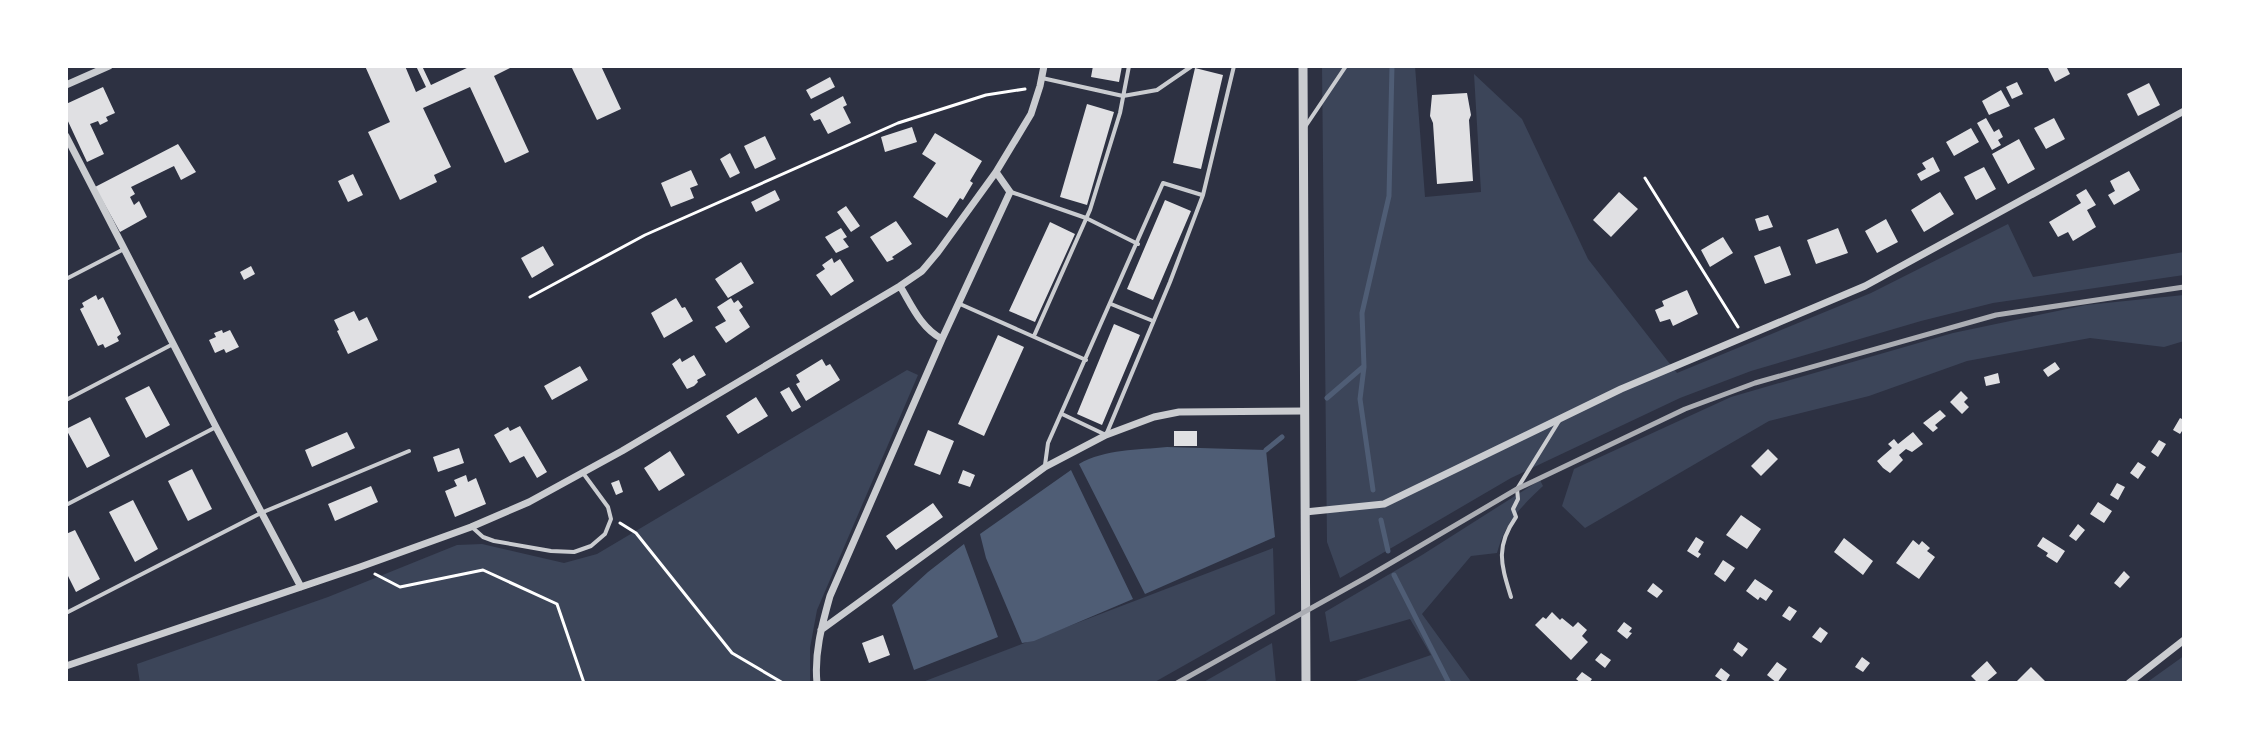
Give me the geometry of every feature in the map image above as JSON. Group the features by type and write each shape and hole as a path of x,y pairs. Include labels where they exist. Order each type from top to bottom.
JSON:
{"street":[{"path":"66,85 109,66"},
{"path":"66,666 360,567 471,527 529,502 900,286 922,271 938,252 996,172 1031,114 1044,66"},
{"path":"1303,66 1306,683"},
{"path":"1305,512 1384,504 1621,389 1865,286 2184,111"},
{"path":"66,136 301,587"},
{"path":"817,683 815,665 830,596 1010,192 996,172"},
{"path":"900,286 923,325 942,339"},
{"path":"821,630 1045,467 1106,435 1154,417 1179,412 1304,411"},
{"path":"2129,683 2184,640"}],"lane":[{"path":"1034,336 1086,218 1129,66"},
{"path":"1041,82 1123,96 1157,90 1192,66"},
{"path":"1062,414 1106,435 1203,195 1234,66"},
{"path":"1303,129 1346,66"},
{"path":"1045,467 1048,443 1163,183 1203,195"},
{"path":"1010,192 1086,218 1138,244"},
{"path":"66,279 124,249"},
{"path":"958,303 1086,360"},
{"path":"1111,304 1153,321"},
{"path":"66,400 173,344"},
{"path":"1511,597 1502,569 1501,552 1507,531 1516,517 1513,509 1518,499 1517,489 1561,419"},
{"path":"66,505 216,427"},
{"path":"66,613 261,513 409,451"},
{"path":"471,527 494,541 551,551 574,552 591,546 605,534 611,519 608,507 583,473"}],"path":[{"path":"530,297 645,235 898,123 986,95 1041,82"},
{"path":"1645,178 1744,337"},
{"path":"611,519 636,533 732,653 783,683"},
{"path":"360,567 400,587 483,570 557,604 584,683"}],"shaded area":[{"path":"1322,66 1415,66 1425,197 1481,192 1474,74 1522,119 1588,259 1677,373 1871,293 2008,224 2033,277 2184,252 2184,275 1993,303 1751,371 1680,398 1511,478 1340,578 1327,542"},
{"path":"2184,295 2184,341 2164,347 2090,338 1967,361 1869,396 1769,421 1585,528 1562,506 1574,469 1731,397 1953,333 2086,305"},
{"path":"907,370 918,375 817,610 810,648 810,683 140,683 137,664 328,597 457,545 482,544 564,563 597,554"},
{"path":"1167,447 1266,450 1275,537 1145,594 1079,464 1111,453"},
{"path":"1071,470 1133,599 1034,641 1022,643 986,558 980,534"},
{"path":"1540,480 1543,486 1514,516 1497,553 1471,556 1422,614 1472,683 1350,683 1431,655 1410,619 1330,642 1325,612"},
{"path":"964,544 998,637 914,670 892,605"},
{"path":"1273,548 1275,614 1153,683 920,683"},
{"path":"1272,643 1276,683 1202,683"},
{"path":"2184,655 2184,683 2146,683 2181,658"}],"building":[{"path":"365,66 405,66 416,92 426,87 416,66 422,66 431,85 471,66 514,66 494,76 529,152 505,163 470,87 423,108 451,167 434,175 437,182 400,200 368,132 390,122"},
{"path":"571,66 601,66 621,109 597,120"},
{"path":"1093,66 1122,66 1119,82 1091,77"},
{"path":"2047,66 2066,66 2070,74 2055,82"},
{"path":"1195,68 1223,75 1201,169 1173,163"},
{"path":"830,77 835,87 811,99 806,90"},
{"path":"2017,82 2023,94 2012,99 2006,87"},
{"path":"2149,83 2160,105 2138,116 2127,94"},
{"path":"103,87 115,113 106,117 108,121 100,125 98,121 90,124 104,154 87,162 66,117 66,104"},
{"path":"2001,90 2010,106 1989,115 1982,101"},
{"path":"1467,93 1471,115 1473,181 1437,184 1430,116 1432,95"},
{"path":"843,96 847,105 843,107 851,123 828,134 820,119 814,121 810,114"},
{"path":"1087,104 1114,112 1087,205 1060,197"},
{"path":"1986,118 1994,132 1999,129 2003,137 1998,140 2001,145 1992,150 1977,123"},
{"path":"2054,118 2065,139 2046,149 2034,128"},
{"path":"912,127 917,142 885,152 881,137"},
{"path":"1971,128 1979,142 1954,156 1946,142"},
{"path":"935,133 982,161 963,200 960,198 947,218 913,197 936,163 922,154"},
{"path":"765,136 776,159 755,169 744,146"},
{"path":"2019,139 2035,169 2008,184 1992,154"},
{"path":"178,144 196,172 181,180 174,166 131,187 135,194 130,197 134,205 139,201 147,217 120,232 95,187"},
{"path":"730,153 740,173 730,178 720,159"},
{"path":"1933,157 1940,171 1921,181 1917,174 1926,169 1922,163"},
{"path":"1984,167 1996,189 1976,200 1964,177"},
{"path":"691,170 698,185 690,188 694,198 671,207 661,183"},
{"path":"2129,171 2140,190 2114,205 2108,195 2115,191 2110,181"},
{"path":"353,174 363,195 348,202 338,181"},
{"path":"2086,189 2096,205 2087,210 2096,227 2073,241 2068,232 2058,237 2049,222 2081,203 2076,195"},
{"path":"775,190 780,200 756,212 751,202"},
{"path":"1619,192 1638,209 1611,237 1593,220"},
{"path":"1940,192 1954,214 1924,232 1911,210"},
{"path":"1165,200 1191,211 1153,300 1127,289"},
{"path":"846,206 860,226 851,232 837,212"},
{"path":"1768,215 1773,227 1759,231 1755,219"},
{"path":"1886,219 1898,242 1877,253 1865,231"},
{"path":"896,221 912,244 887,262 870,237"},
{"path":"1050,222 1075,234 1035,322 1009,311"},
{"path":"841,228 847,237 843,239 849,247 836,253 825,237"},
{"path":"1838,228 1848,253 1816,264 1807,240"},
{"path":"1723,237 1733,253 1710,267 1701,250"},
{"path":"543,246 554,265 532,278 521,258"},
{"path":"1780,246 1791,275 1765,284 1754,256"},
{"path":"832,258 834,263 840,259 854,281 831,296 816,275 825,269 822,265"},
{"path":"741,262 754,283 728,298 715,279"},
{"path":"251,266 255,274 244,280 240,272"},
{"path":"1687,290 1698,314 1673,326 1670,319 1660,322 1655,310 1664,306 1662,301"},
{"path":"96,295 98,300 103,297 121,334 117,337 119,341 105,348 103,344 98,346 80,309 84,307 82,303"},
{"path":"676,298 693,321 664,338 651,313"},
{"path":"731,298 734,303 738,300 743,307 739,310 750,327 726,343 715,327 726,321 717,307"},
{"path":"354,311 359,321 367,317 378,340 348,354 334,320"},
{"path":"1114,324 1140,335 1102,425 1077,414"},
{"path":"222,330 223,333 230,330 239,347 226,353 224,349 215,353 209,340 216,337 214,333"},
{"path":"998,335 1024,347 984,436 958,424"},
{"path":"694,355 706,375 687,389 672,364 680,358 682,362"},
{"path":"822,359 826,366 830,364 840,380 806,401 796,384 800,382 796,375"},
{"path":"2055,362 2060,369 2048,377 2043,370"},
{"path":"580,366 588,380 552,400 544,386"},
{"path":"1998,373 2000,383 1986,386 1984,377"},
{"path":"149,386 170,425 146,438 125,398"},
{"path":"789,387 801,407 792,412 780,392"},
{"path":"1961,391 1968,398 1964,402 1969,407 1962,414 1950,402"},
{"path":"756,397 768,416 738,434 726,416"},
{"path":"1940,410 1946,416 1935,425 1938,428 1933,432 1923,423"},
{"path":"90,417 110,456 87,468 66,429"},
{"path":"2180,418 2184,420 2184,428 2180,434 2173,430"},
{"path":"520,426 547,472 537,478 524,456 510,463 494,435 508,427 510,431"},
{"path":"928,430 954,441 940,475 914,465"},
{"path":"1174,431 1197,431 1197,446 1174,446"},
{"path":"347,432 355,448 312,467 305,450"},
{"path":"1913,432 1923,444 1912,452 1906,449 1899,455 1903,460 1890,473 1877,461 1892,448 1888,444 1894,439 1898,444"},
{"path":"2159,440 2166,444 2158,457 2151,452"},
{"path":"459,448 464,463 438,472 433,457"},
{"path":"1768,449 1778,459 1761,476 1751,466"},
{"path":"670,451 685,475 659,491 644,468"},
{"path":"2138,462 2146,467 2138,479 2130,473"},
{"path":"192,469 212,509 188,521 168,481"},
{"path":"963,470 975,475 970,487 958,483"},
{"path":"466,475 468,482 476,478 486,504 455,517 445,491 457,486 454,480"},
{"path":"619,480 623,492 616,495 611,483"},
{"path":"2117,483 2125,487 2118,500 2110,495"},
{"path":"371,486 378,502 335,521 328,504"},
{"path":"133,500 158,549 135,562 109,512"},
{"path":"2098,502 2112,511 2104,523 2090,514"},
{"path":"933,503 943,517 896,550 886,536"},
{"path":"1741,515 1761,529 1747,549 1726,535"},
{"path":"2078,524 2085,530 2076,541 2069,536"},
{"path":"75,530 100,579 76,592 66,572 66,534"},
{"path":"1696,537 1704,542 1698,558 1687,551"},
{"path":"2043,537 2065,551 2057,563 2037,546"},
{"path":"1844,538 1873,561 1863,575 1834,552"},
{"path":"1913,540 1919,545 1922,541 1930,548 1927,551 1935,557 1919,579 1896,563"},
{"path":"1723,560 1735,568 1725,582 1714,574"},
{"path":"2124,571 2130,577 2120,588 2114,583"},
{"path":"1755,579 1773,591 1766,601 1760,597 1758,600 1746,591"},
{"path":"1653,583 1663,591 1657,598 1647,591"},
{"path":"1789,606 1797,611 1790,621 1782,616"},
{"path":"1552,612 1573,627 1578,622 1587,630 1582,636 1588,642 1571,660 1535,625"},
{"path":"1624,622 1632,628 1627,639 1617,631"},
{"path":"1820,627 1828,633 1821,643 1812,637"},
{"path":"883,635 890,655 869,663 862,643"},
{"path":"1738,642 1748,649 1742,657 1733,650"},
{"path":"1601,653 1611,660 1605,668 1595,660"},
{"path":"1862,657 1870,663 1863,672 1855,667"},
{"path":"1987,661 1997,673 1985,683 1978,683 1971,676"},
{"path":"1777,662 1787,669 1777,683 1767,675"},
{"path":"2031,667 2047,683 2015,683"},
{"path":"1721,668 1730,675 1725,683 1715,676"},
{"path":"1582,672 1592,679 1589,683 1576,679"}],"waterway":[{"path":"1373,490 1360,399 1364,367 1362,313 1389,196 1392,66"},
{"path":"1327,398 1363,367"},
{"path":"1266,450 1282,437"},
{"path":"1381,520 1388,551"},
{"path":"1394,575 1449,683"}],"railway":[{"path":"1177,683 1517,489 1685,409 1755,383 1996,315 2184,287"}]}
